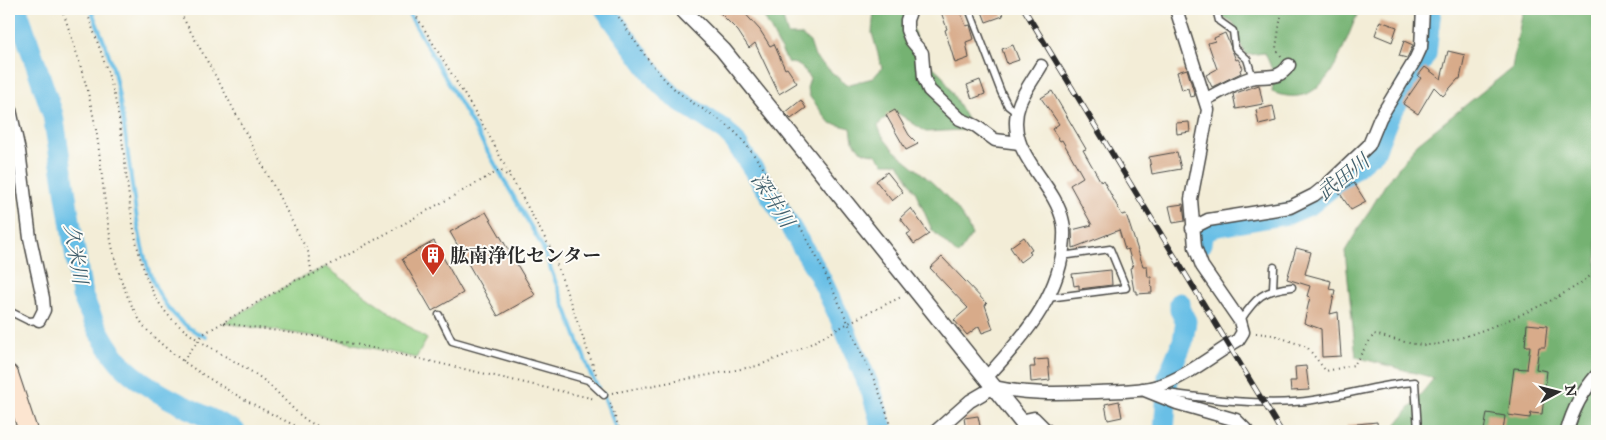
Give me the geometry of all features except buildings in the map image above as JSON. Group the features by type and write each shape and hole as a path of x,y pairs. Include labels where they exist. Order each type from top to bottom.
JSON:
{"main road":[{"path":"9,374 28,431"}],"street":[{"path":"682,9 723,50 991,382 1024,426 1034,418 1047,431"},
{"path":"911,9 907,20 907,30 911,40 922,53 924,78 929,90 960,119 976,126 995,140 1020,143"},
{"path":"991,382 1022,393 1042,394 1142,389 1159,386 1174,380 1238,340 1242,326 1202,266 1195,247 1191,199 1208,110 1176,9"},
{"path":"1192,228 1208,220 1290,207 1314,195 1369,145 1380,118 1421,47 1423,9"},
{"path":"1206,99 1253,78 1264,78 1285,72 1289,65"},
{"path":"936,431 991,382 1034,323 1060,271 1064,223 1053,195 1024,154 1016,136 1020,103 1041,66"},
{"path":"9,104 19,152 30,238 43,298 44,310 39,320"},
{"path":"1567,431 1573,411 1586,388 1597,375"},
{"path":"1142,389 1177,403 1236,420 1247,431"}],"lane":[{"path":"969,9 1000,92 1008,106 1018,114"},
{"path":"1216,9 1220,21 1233,31 1235,48 1246,59 1253,78"},
{"path":"1048,298 1126,288 1110,249 1062,256"},
{"path":"1273,289 1274,267"},
{"path":"1242,326 1255,299 1273,289 1292,287"},
{"path":"9,311 29,322 39,320"},
{"path":"439,315 452,341 588,380 604,395"},
{"path":"1142,389 1220,399 1279,401 1312,400 1391,383 1415,382 1418,431"}],"path":[{"path":"62,9 80,62 96,134 110,241 121,280 139,320 161,345 183,362 278,418 307,431"},
{"path":"86,9 112,84 138,255 159,302 174,322 259,376 303,417 333,431"},
{"path":"178,9 226,93 308,252 312,275"},
{"path":"412,9 486,130 552,251 604,395 609,401 620,431"},
{"path":"613,9 660,74 679,92 724,121 744,142 800,228 829,281 878,390 891,431"},
{"path":"1282,9 1276,48 1289,65"},
{"path":"183,362 198,339 296,280 312,275 500,170 512,179"},
{"path":"1242,326 1306,347 1326,371 1354,365 1374,334 1420,345 1438,344 1534,309 1574,289 1590,278 1597,269"},
{"path":"224,323 333,339 593,400 604,395 757,366 799,350 915,290"}],"green space":[{"path":"765,9 780,9 788,35 801,35 810,42 815,57 846,85 873,78 882,68 872,33 874,9 906,9 922,57 942,75 968,121 962,130 926,132 896,112 882,120 878,126 890,146 942,192 968,226 972,235 958,255 932,230 916,193 899,163 884,163 875,154 862,152 853,141 851,128 830,123 810,97 807,88 810,79 806,72 799,65 788,63 762,13"},
{"path":"1222,9 1360,9 1339,58 1330,73 1320,85 1307,94 1291,96 1272,92 1274,74 1265,53 1247,55 1241,46 1233,22 1223,18"},
{"path":"1523,9 1597,9 1597,431 1391,431 1434,378 1356,357 1345,251 1385,185 1417,144 1512,68"},
{"path":"326,267 427,339 416,358 333,339 224,323 296,280"}],"waterway":[{"name":"久米川","path":"17,9 53,115 82,295 95,324 118,360 137,378 163,395 235,431"},
{"path":"91,9 108,51 118,90 138,229 150,273 158,293 170,311 186,326 206,337"},
{"path":"406,9 542,246 591,375 598,387"},
{"name":"深井川","path":"605,9 658,81 674,97 723,129 734,140 817,271 839,316 872,393 883,431"},
{"name":"武田川","path":"1201,244 1202,235 1213,227 1288,214 1311,204 1375,151 1388,119 1426,54 1431,9"},
{"name":"武田川","path":"1164,431 1168,376 1183,341 1186,321 1180,310 1180,303"},
{"path":"603,394 617,431"}],"railway":[{"path":"1024,9 1281,431"}],"place":[{"name":"肱南浄化センター","path":"433,276"}]}
